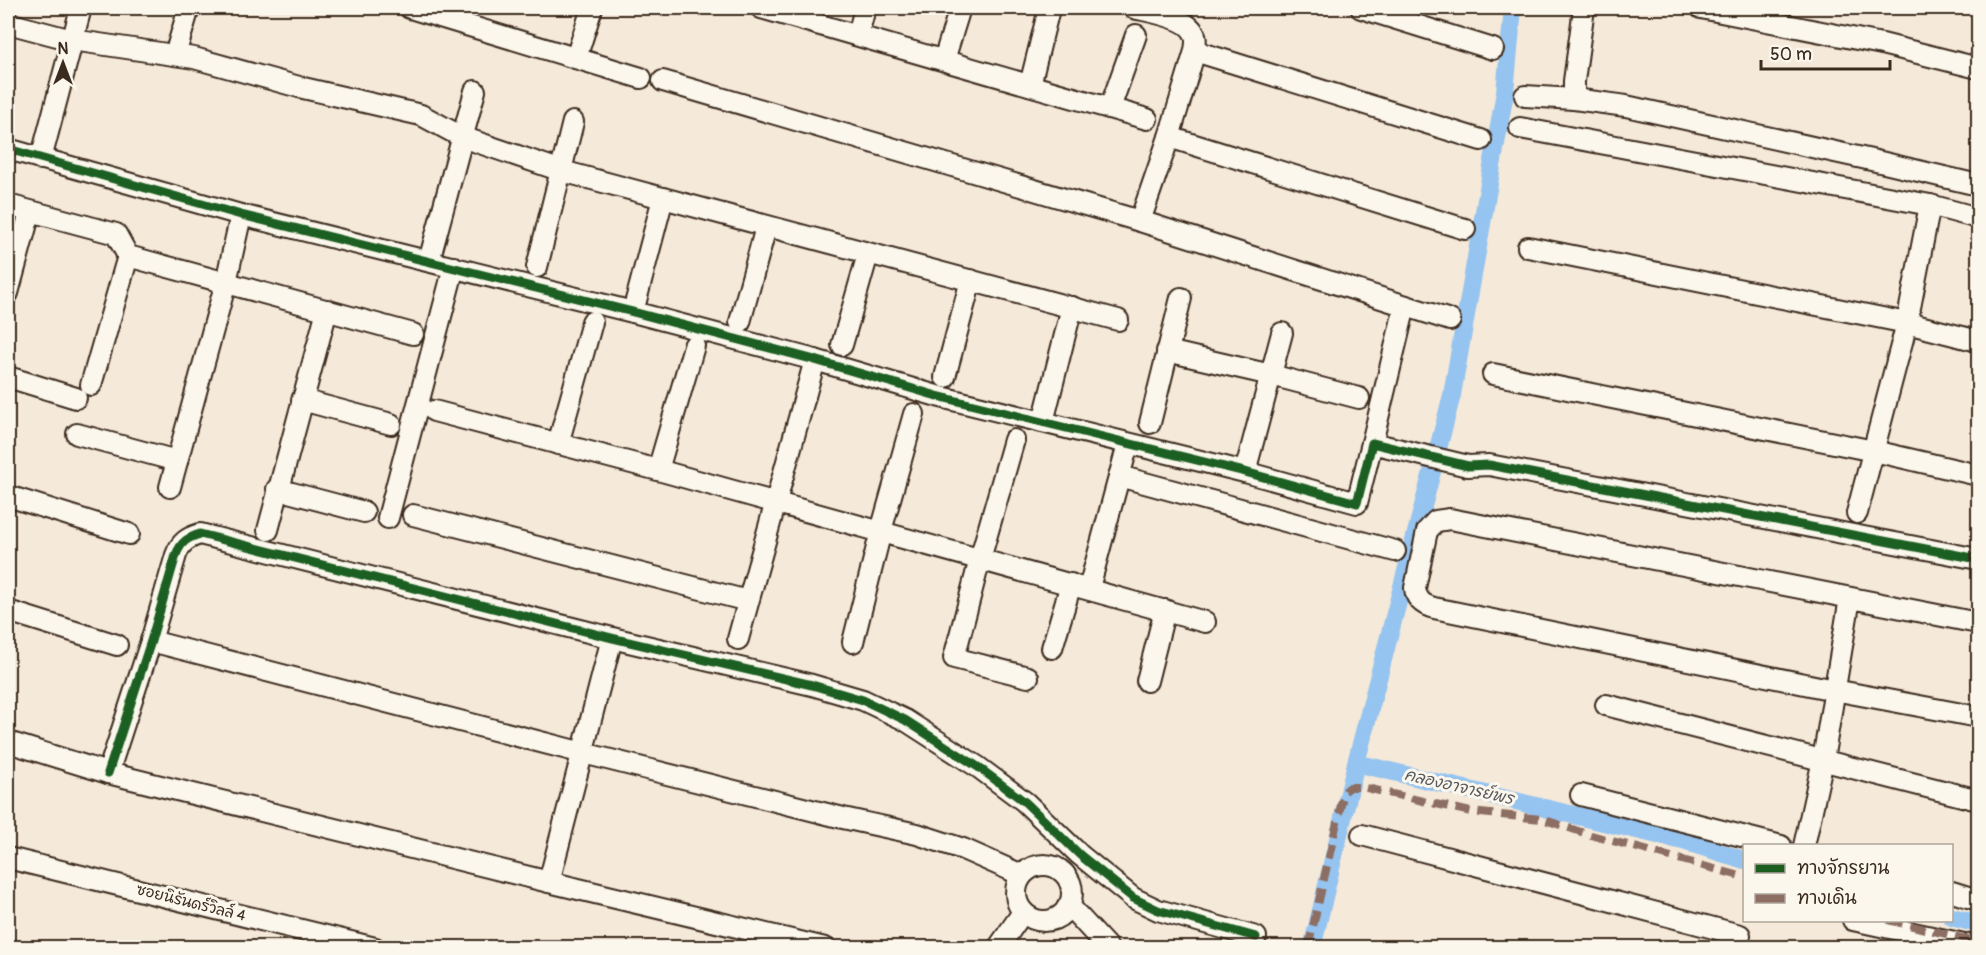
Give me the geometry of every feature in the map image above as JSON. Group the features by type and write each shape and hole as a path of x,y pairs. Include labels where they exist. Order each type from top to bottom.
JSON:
{"street":[{"path":"41,159 81,8"},
{"path":"175,55 189,8"},
{"path":"410,8 641,78"},
{"path":"576,58 592,8"},
{"path":"858,35 865,8"},
{"path":"944,60 960,8"},
{"path":"1134,8 1179,20 1188,25 1194,33 1196,42 1169,137 1140,220"},
{"path":"1361,8 1493,49"},
{"path":"1574,99 1574,81 1584,8"},
{"path":"1701,8 1882,45 1978,68"},
{"path":"773,9 1147,119"},
{"path":"1030,85 1048,14"},
{"path":"8,23 72,40 175,55 299,87 422,115 462,137 562,171 1118,320"},
{"path":"1110,108 1136,35"},
{"path":"1195,51 1481,140"},
{"path":"663,81 1140,220 1450,320"},
{"path":"429,261 475,91"},
{"path":"1525,96 1574,99 1638,109 1875,160 1978,185"},
{"path":"537,267 573,122"},
{"path":"1520,128 1930,206 1978,218"},
{"path":"1169,137 1464,229"},
{"path":"8,150 241,215 633,312 815,360 937,396 1245,472 1357,503 1405,306"},
{"path":"633,312 663,198"},
{"path":"8,205 116,234 128,256 91,385"},
{"path":"1857,513 1908,323 1930,206"},
{"path":"8,292 30,212"},
{"path":"170,487 226,282 241,215"},
{"path":"740,322 766,227"},
{"path":"1528,247 1908,323 1978,341"},
{"path":"842,345 868,254"},
{"path":"128,256 413,334"},
{"path":"388,518 454,267"},
{"path":"945,377 971,280"},
{"path":"1150,423 1181,298"},
{"path":"1043,422 1072,307"},
{"path":"268,530 277,489 327,310"},
{"path":"558,444 592,322"},
{"path":"1245,472 1282,333"},
{"path":"658,470 694,346"},
{"path":"1167,351 1359,398"},
{"path":"738,639 815,360"},
{"path":"1493,374 1874,451 1978,475"},
{"path":"8,377 76,398"},
{"path":"302,400 391,424"},
{"path":"434,411 881,531 1205,622"},
{"path":"853,642 914,414"},
{"path":"78,434 177,461"},
{"path":"1014,440 954,658 1028,677"},
{"path":"1372,443 1468,466 1501,467 1978,559"},
{"path":"1052,648 1080,586 1128,444"},
{"path":"1119,476 1395,551"},
{"path":"277,489 364,512"},
{"path":"8,496 129,534"},
{"path":"412,515 748,601"},
{"path":"1978,623 1443,519 1436,521 1427,531 1415,588 1420,602 1434,608 1834,690 1978,717"},
{"path":"108,773 152,641 180,544 189,537 200,534 612,638 812,685 863,700 905,720 978,767 1025,802 1080,855 1122,890 1147,906 1256,938"},
{"path":"1804,844 1823,760 1850,598"},
{"path":"1147,681 1165,610"},
{"path":"8,611 117,645"},
{"path":"549,882 612,638"},
{"path":"152,641 583,753 843,818 917,834 963,849 1022,875"},
{"path":"1605,705 1978,800"},
{"path":"8,742 108,773 825,948"},
{"path":"1581,795 1772,844"},
{"path":"1362,835 1741,934"},
{"path":"1059,869 1080,855"},
{"name":"ซอยนิรันดร์วิลล์ 4","path":"8,858 375,948"},
{"path":"1044,865 1059,869 1066,875 1070,883 1071,900 1062,914 1047,921 1030,918 1023,912 1016,898 1017,882 1022,875 1035,866 1044,865"},
{"path":"1953,892 1978,900"},
{"path":"1067,908 1074,911 1108,948"},
{"path":"998,948 1023,912"},
{"path":"1856,922 1898,939 1978,947"}],"waterway":[{"path":"1356,763 1452,395 1505,92 1513,8"},
{"name":"คลองอาจารย์พร","path":"1312,948 1356,763 1683,841 1743,860"},
{"name":"คลองอาจารย์พร","path":"1953,917 1978,924"}],"marked path":[{"path":"1308,948 1344,792 1350,787 1362,787 1471,812 1542,819 1587,834 1743,877"},
{"path":"1896,922 1978,942"}],"cycle path":[{"path":"8,149 241,215 633,312 815,360 937,396 1245,472 1357,503 1372,443 1468,466 1489,465 1978,559"},
{"path":"108,773 176,555 185,541 200,534 612,638 812,685 863,700 905,720 978,767 1025,802 1080,855 1133,898 1158,910 1256,937"}]}
